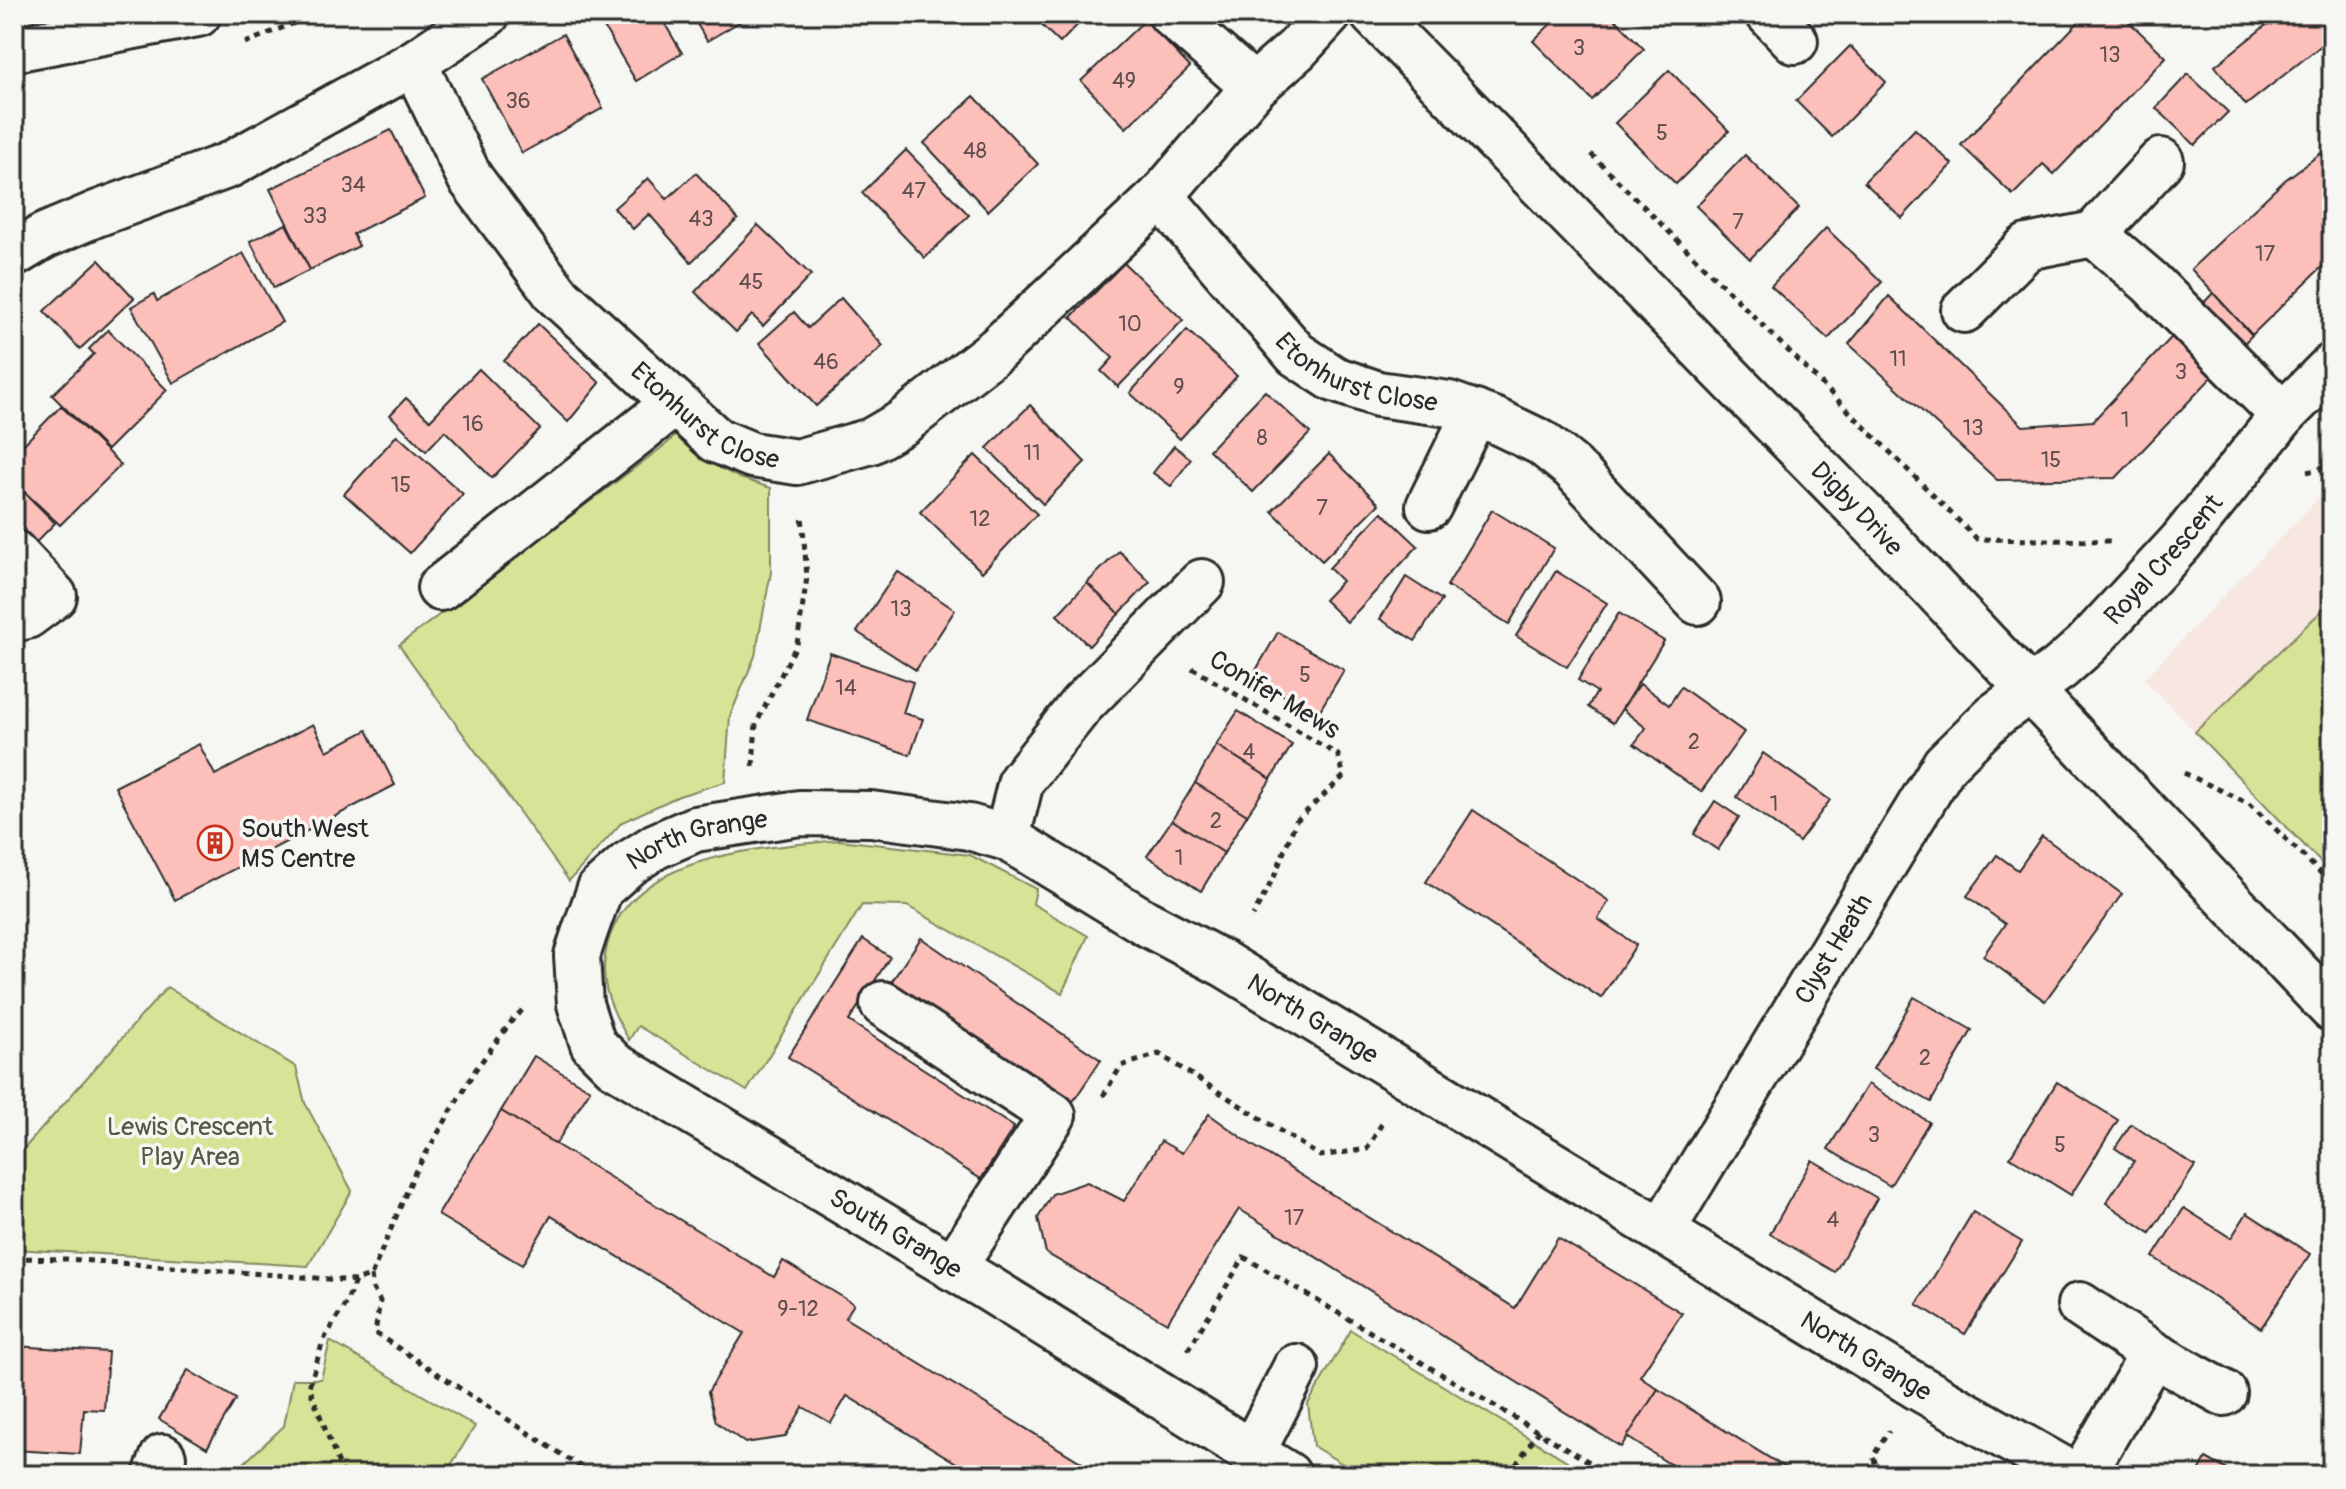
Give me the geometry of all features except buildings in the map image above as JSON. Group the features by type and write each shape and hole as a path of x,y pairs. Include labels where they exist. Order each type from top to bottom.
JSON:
{"street":[{"path":"14,49 198,14"},
{"path":"14,254 44,236 96,214 229,165 414,63 487,14"},
{"path":"1171,14 1254,87"},
{"name":"Etonhurst Close","path":"414,63 470,178 557,295 716,440 752,455 797,462 871,441 902,423 996,350 1161,196 1254,87 1297,49 1329,14"},
{"name":"Digby Drive","path":"1373,14 1872,523 2332,1009"},
{"path":"1964,310 2027,247 2094,234 2161,161"},
{"name":"Etonhurst Close","path":"1161,196 1296,354 1334,379 1378,394 1449,404 1542,443 1572,467 1698,602"},
{"path":"2094,234 2150,282 2283,415"},
{"name":"Royal Crescent","path":"2029,689 2086,645 2181,542 2283,415 2332,366"},
{"path":"440,588 675,403"},
{"name":"Etonhurst Close","path":"1429,506 1475,413"},
{"path":"14,553 54,596 27,616 14,619"},
{"path":"1007,838 1021,781 1081,705 1202,582"},
{"name":"Clyst Heath","path":"1663,1229 1945,764 1994,716 2029,689"},
{"name":"North Grange","path":"577,986 577,956 600,889 628,864 656,846 695,829 800,813 871,814 969,827 1007,838 1146,923 1224,964 1916,1386 2073,1475"},
{"name":"South Grange","path":"577,986 593,1044 614,1065 953,1268 1270,1464 1296,1367"},
{"path":"883,1004 1053,1115 953,1268"},
{"path":"2080,1305 2153,1354 2224,1393"},
{"path":"2082,1475 2153,1354"}],"path":[{"path":"1582,146 1977,539 2181,542"},
{"path":"762,818 753,767 756,724 797,644 807,577 797,462"},
{"name":"Conifer Mews","path":"1147,641 1338,755 1344,776 1296,821 1274,877 1253,916"},
{"path":"2178,770 2250,804 2332,884"},
{"path":"577,986 539,995 514,1018 476,1069 415,1172 371,1276 373,1289 380,1301 375,1333 593,1475"},
{"path":"1097,1105 1121,1066 1159,1054 1320,1156 1367,1149 1408,1077"},
{"path":"1160,1396 1244,1257 1611,1475"},
{"path":"14,1258 82,1260 355,1281 371,1276"},
{"path":"343,1475 309,1387 323,1341 355,1281"},
{"path":"1509,1475 1539,1431"}],"shaded area":[{"path":"2332,484 2332,874 2144,679"}],"green space":[{"path":"681,431 706,461 740,478 771,488 771,572 755,656 730,716 725,782 679,796 622,822 569,881 399,645"},
{"path":"2332,601 2332,874 2195,732"},
{"path":"839,840 970,855 1036,889 1033,904 1088,936 1062,993 907,906 862,905 747,1091 638,1026 629,1040 615,1015 604,977 610,936 625,908 648,887 676,871 708,860 742,852"},
{"name":"Lewis Crescent Play Area","path":"167,987 296,1067 305,1103 352,1191 308,1266 14,1249 14,1160"},
{"path":"1351,1330 1590,1475 1361,1475 1313,1446 1308,1404"},
{"path":"330,1341 475,1426 445,1475 231,1475 284,1426 293,1379 321,1379"}],"place":[{"name":"South West MS Centre","path":"215,843"}]}
